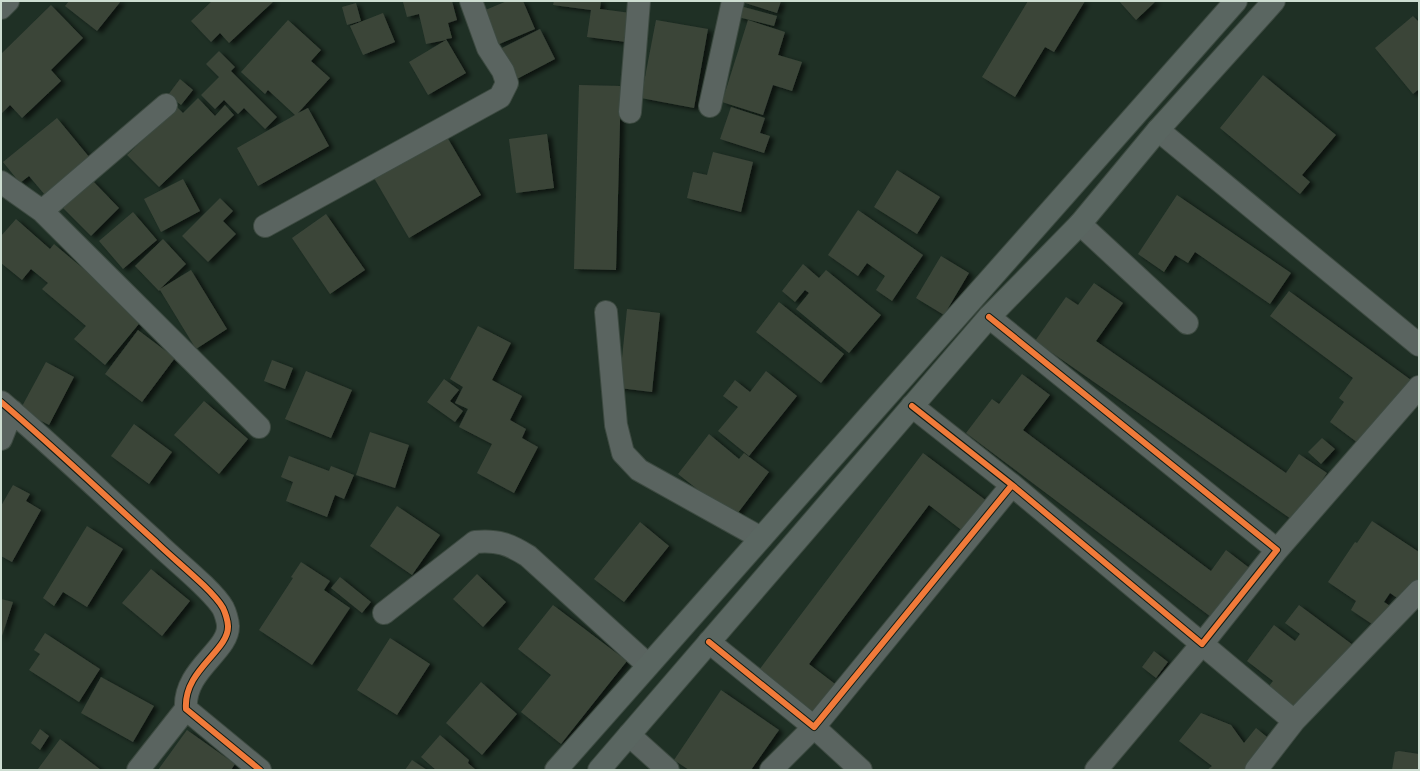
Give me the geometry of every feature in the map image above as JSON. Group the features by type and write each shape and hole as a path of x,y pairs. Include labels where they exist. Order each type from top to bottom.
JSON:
{"main road":[{"path":"556,770 1236,1"},
{"path":"599,770 989,318 1080,224 1158,130 1274,1"}],"street":[{"path":"1,8 8,1"},
{"path":"266,226 500,97 507,83 503,71 488,48 471,1"},
{"path":"630,112 639,1"},
{"path":"710,106 733,1"},
{"path":"42,211 166,105"},
{"path":"1158,130 1419,345"},
{"path":"1,182 42,211 259,427"},
{"path":"1080,224 1187,323"},
{"path":"606,312 616,425 623,453 638,470 761,538"},
{"path":"989,318 1277,550"},
{"path":"1096,770 1202,644 1277,550 1419,387"},
{"path":"1,439 7,406"},
{"path":"7,406 195,579 223,609 228,626 223,640 191,681 185,698 186,709 138,770"},
{"path":"912,406 1012,485 1294,721"},
{"path":"772,770 814,727 1012,485"},
{"path":"384,613 475,542 493,541 511,545 528,556 648,665"},
{"path":"1256,770 1294,721 1419,591"},
{"path":"708,642 814,727 861,770"},
{"path":"186,709 260,770"},
{"path":"629,735 668,770"}],"building":[{"path":"69,1 121,1 97,31 65,6"},
{"path":"212,1 274,1 229,43 220,33 211,42 191,21"},
{"path":"452,1 457,20 448,23 452,38 446,39 466,73 428,95 409,62 446,40 426,44 419,14 407,17 403,2"},
{"path":"507,1 523,1 535,29 497,45 483,11"},
{"path":"554,1 601,1 600,9 631,13 626,42 587,37 591,10 553,5"},
{"path":"742,1 781,1 777,13"},
{"path":"1028,1 1085,1 1054,52 1045,47 1015,97 982,77"},
{"path":"1119,1 1156,1 1136,20"},
{"path":"356,3 361,21 347,25 342,7"},
{"path":"51,5 83,38 51,70 61,81 22,118 10,105 1,114 1,54"},
{"path":"740,6 777,16 774,26 738,17"},
{"path":"383,13 395,42 363,55 350,26"},
{"path":"1413,16 1419,22 1419,89 1413,94 1375,48"},
{"path":"288,20 321,50 311,61 330,78 298,113 308,108 329,146 258,186 237,148 295,115 268,90 265,94 241,72"},
{"path":"656,20 708,29 694,108 641,98"},
{"path":"748,20 785,32 778,55 802,62 792,91 773,85 763,115 722,102"},
{"path":"540,29 555,59 515,80 500,49"},
{"path":"219,51 235,67 231,71 277,117 265,129 244,108 238,114 224,100 215,109 201,95 219,77 206,64"},
{"path":"1263,75 1336,135 1302,175 1310,182 1300,194 1220,128"},
{"path":"180,79 193,90 181,105 168,95"},
{"path":"579,85 621,86 616,270 574,269"},
{"path":"198,98 215,116 225,105 234,115 159,187 127,155 177,107 183,113"},
{"path":"731,107 765,118 760,133 770,136 764,153 720,139"},
{"path":"57,118 90,158 45,195 29,176 20,183 3,162"},
{"path":"547,134 554,188 516,193 509,139"},
{"path":"447,137 481,195 409,238 374,178"},
{"path":"713,152 753,162 741,212 687,198 693,172 707,175"},
{"path":"897,170 940,197 917,234 874,207"},
{"path":"91,179 119,208 91,236 62,207"},
{"path":"183,179 200,211 161,232 144,199"},
{"path":"1177,195 1291,273 1270,304 1195,252 1188,263 1175,255 1164,272 1138,254"},
{"path":"220,198 233,211 223,221 236,234 208,262 182,236"},
{"path":"858,210 923,255 892,301 876,290 885,276 867,263 858,276 828,255"},
{"path":"133,212 157,240 123,269 99,241"},
{"path":"326,214 365,270 330,294 292,238"},
{"path":"16,219 50,249 54,244 143,319 105,365 74,339 86,326 42,289 48,283 31,269 22,280 1,263 1,236"},
{"path":"163,239 186,264 160,289 191,270 227,329 196,349 160,290 159,291 135,266"},
{"path":"941,256 969,273 944,315 916,298"},
{"path":"803,264 819,278 826,270 881,315 849,353 796,309 809,293 805,290 795,302 782,291"},
{"path":"1094,283 1123,303 1096,341 1286,473 1299,454 1327,473 1294,521 1035,341 1066,297 1078,305"},
{"path":"1289,291 1411,380 1362,446 1330,422 1344,402 1339,398 1353,378 1270,316"},
{"path":"779,302 844,354 821,383 756,332"},
{"path":"627,309 660,313 652,392 619,388"},
{"path":"478,326 511,343 492,380 522,396 510,420 526,429 522,438 538,447 514,493 477,473 492,444 459,427 468,409 455,403 463,387 450,379"},
{"path":"138,330 175,358 142,402 105,374"},
{"path":"272,360 293,368 285,389 264,381"},
{"path":"46,362 74,377 49,425 20,410"},
{"path":"306,371 352,390 331,438 285,419"},
{"path":"766,371 797,396 749,456 718,431 738,407 723,396 735,380 750,392"},
{"path":"1022,374 1050,395 1023,430 1211,571 1226,550 1256,573 1219,623 966,433 992,399 999,404"},
{"path":"444,379 459,390 450,401 463,411 455,422 427,402"},
{"path":"204,401 248,439 219,474 174,435"},
{"path":"134,424 172,452 149,484 111,456"},
{"path":"370,432 409,445 395,488 356,475"},
{"path":"709,434 739,459 744,453 769,472 734,518 678,474"},
{"path":"1322,438 1335,449 1321,464 1308,452"},
{"path":"923,453 996,508 973,539 929,505 809,664 839,687 818,715 759,670"},
{"path":"289,456 329,471 331,466 354,475 344,499 335,495 327,517 286,501 293,482 281,477"},
{"path":"13,485 30,494 26,501 41,510 12,562 1,556 1,506"},
{"path":"397,506 440,535 412,575 370,546"},
{"path":"1372,521 1419,552 1419,594 1410,607 1390,593 1384,602 1395,609 1381,630 1351,610 1356,601 1328,582 1355,542 1357,543"},
{"path":"640,522 669,546 624,602 594,579"},
{"path":"87,526 123,549 87,607 63,592 54,606 43,598"},
{"path":"301,562 330,581 324,590 350,608 312,665 259,630 293,578 291,577"},
{"path":"151,569 190,601 162,636 122,603"},
{"path":"477,574 506,602 483,627 453,599"},
{"path":"340,577 371,602 362,613 331,588"},
{"path":"1,599 13,602 1,639"},
{"path":"553,605 627,661 561,744 521,712 551,675 518,649"},
{"path":"1299,605 1353,645 1303,713 1268,687 1273,681 1247,661 1274,625 1295,641 1300,634 1285,623"},
{"path":"45,633 100,669 79,702 29,670 40,654 34,650"},
{"path":"390,638 430,664 397,715 357,690"},
{"path":"1154,651 1168,662 1156,678 1142,667"},
{"path":"101,677 154,706 133,742 81,713"},
{"path":"481,682 517,714 482,755 446,723"},
{"path":"721,690 779,730 751,770 689,770 674,760"},
{"path":"1201,713 1231,725 1244,743 1256,728 1278,746 1259,770 1207,770 1212,766 1179,741"},
{"path":"40,729 49,736 40,750 31,743"},
{"path":"187,730 235,764 231,770 158,770"},
{"path":"440,735 469,760 468,763 476,770 436,770 421,757"},
{"path":"60,739 101,770 38,769"},
{"path":"1399,751 1419,754 1419,770 1392,770 1395,752"},
{"path":"412,760 427,770 405,770"}],"cycle path":[{"path":"912,406 1012,485 1202,644 1277,550 989,317"},
{"path":"1,402 192,574 218,600 227,619 228,626 226,635 221,644 191,683 187,695 186,709 260,770"},
{"path":"709,642 814,727 1012,485"}]}
